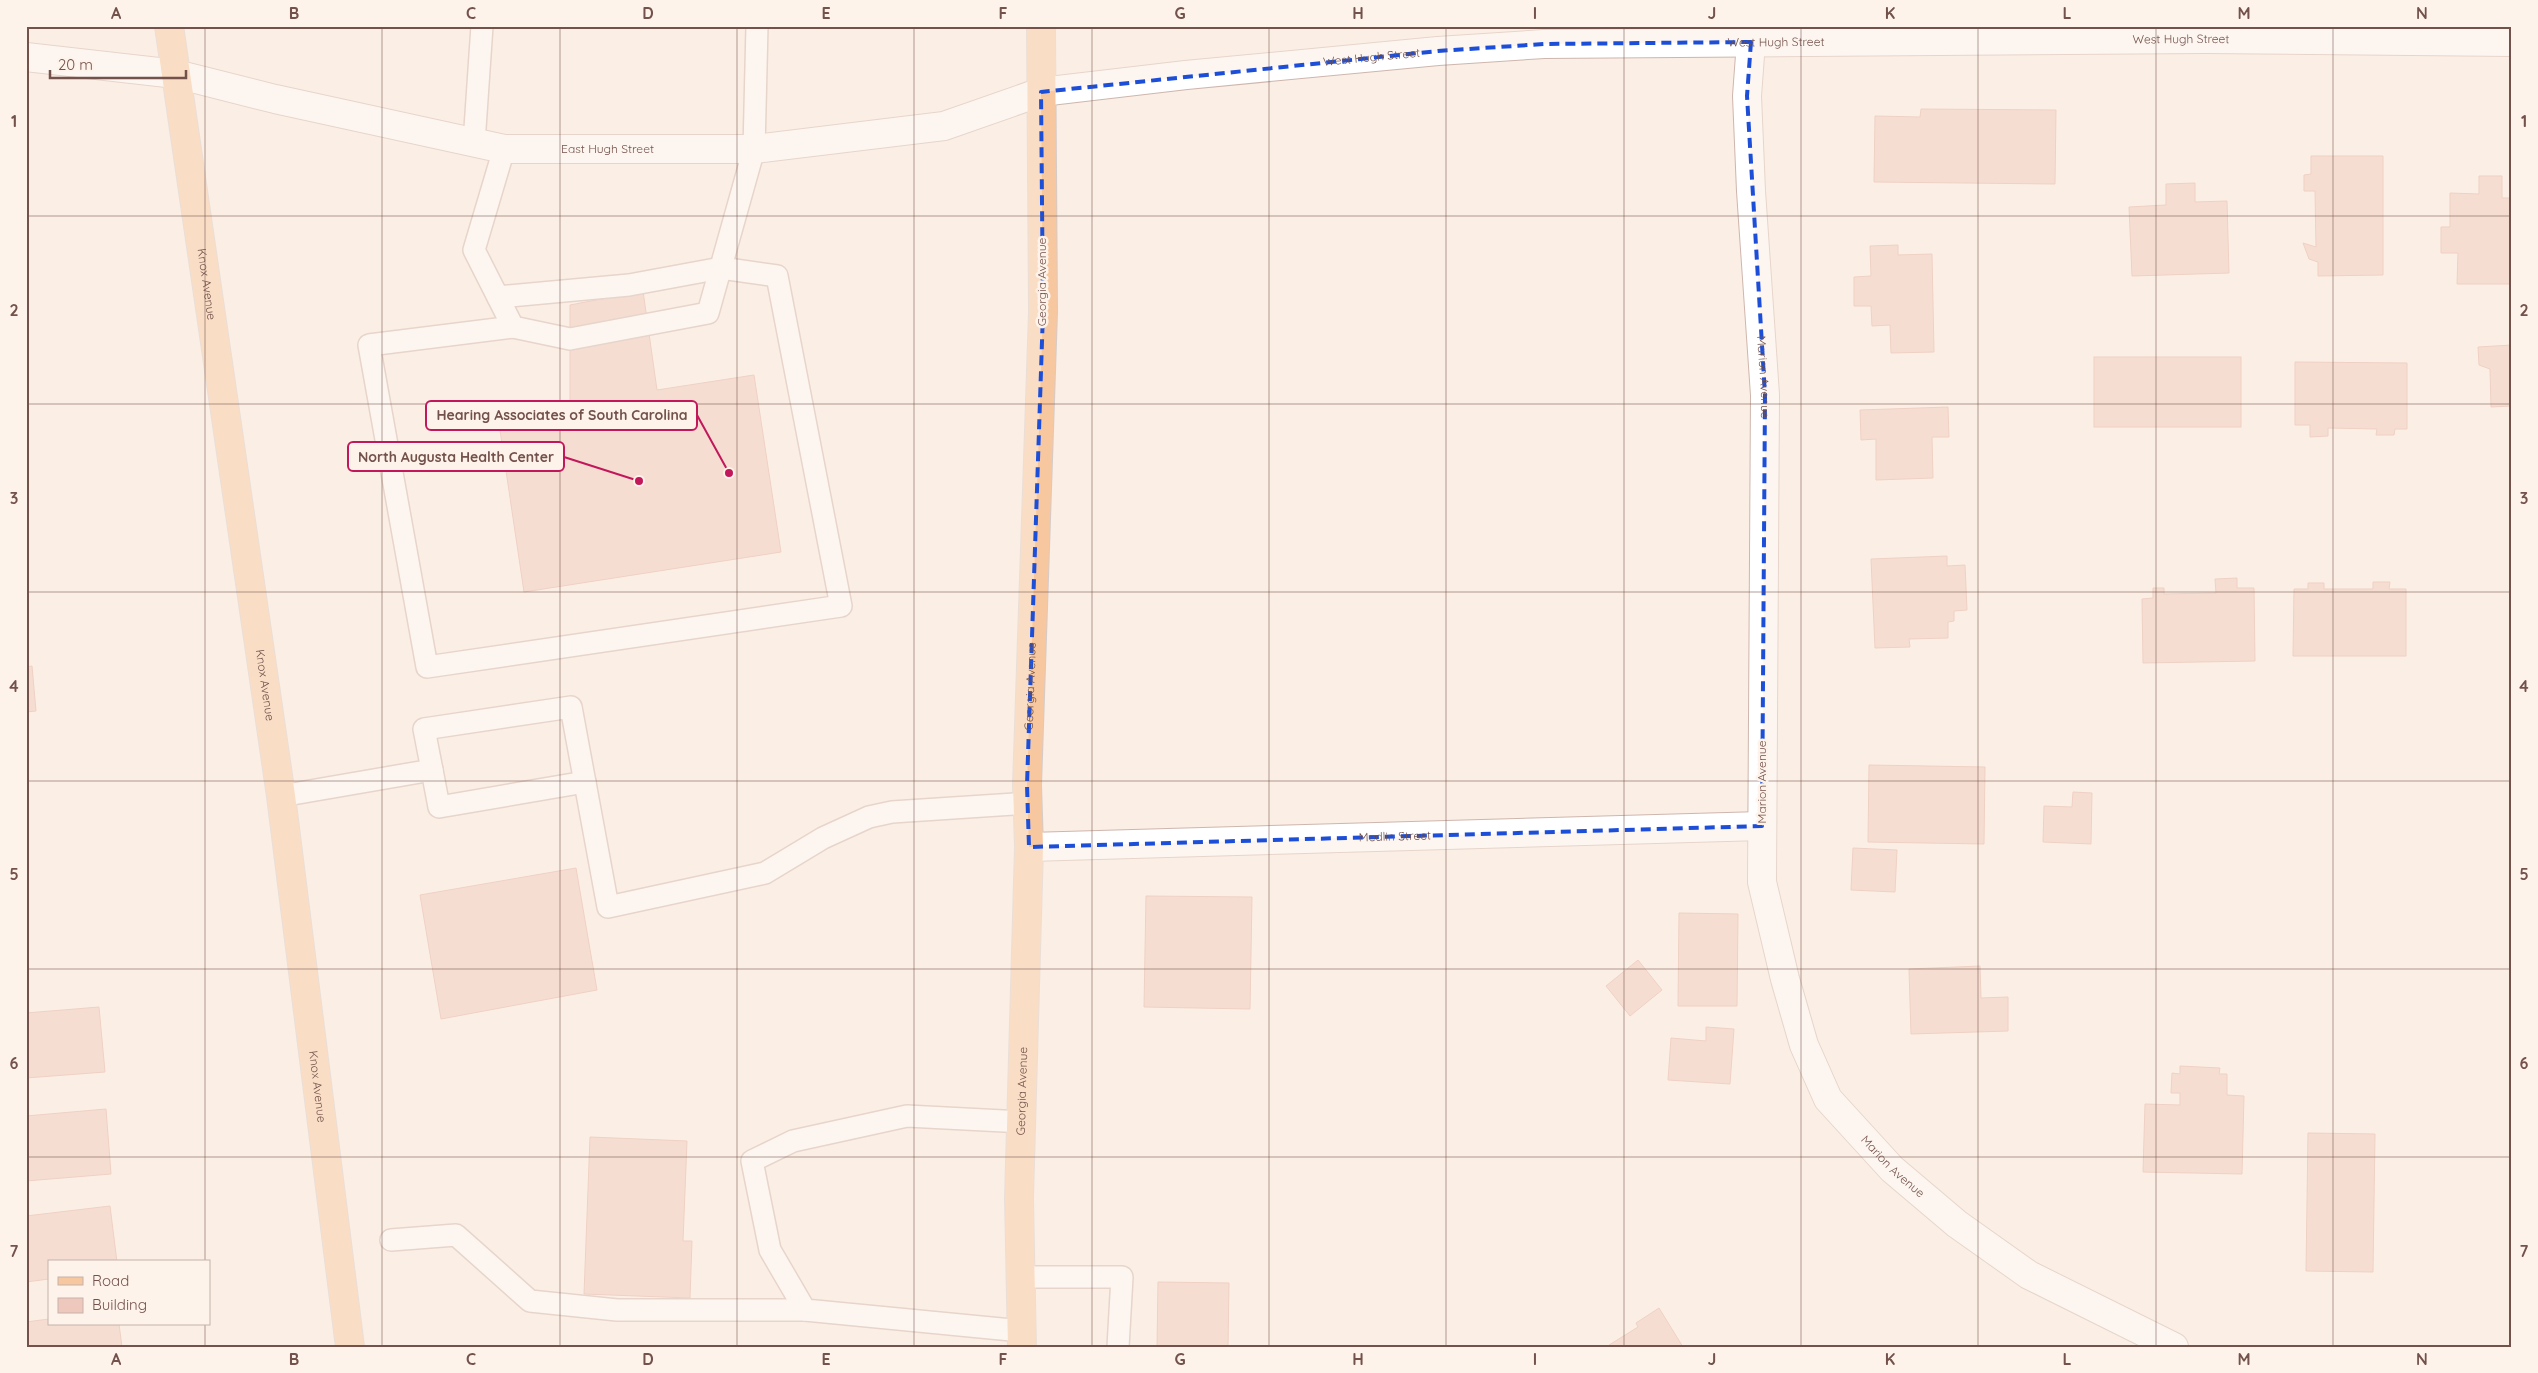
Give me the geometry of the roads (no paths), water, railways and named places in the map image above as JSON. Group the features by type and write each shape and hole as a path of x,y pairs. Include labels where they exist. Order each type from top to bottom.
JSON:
{"main road":[{"name":"Knox Avenue","path":"169,26 281,796 350,1347"},
{"name":"Georgia Avenue","path":"1022,1339 1019,1198 1030,847 1028,804 1043,312 1041,26"}],"street":[{"name":"West Hugh Street","path":"1042,92 1186,75 1438,51 1750,34 2512,42"},
{"name":"Marion Avenue","path":"1750,34 1747,96 1750,172 1765,395 1762,882 1785,979 1804,1045 1828,1099 1892,1168 1957,1224 2029,1275 2174,1347"},
{"name":"East Hugh Street","path":"26,57 176,74 504,149 754,148 944,126 1042,92"},
{"name":"Medlin Street","path":"1030,847 1762,826"}],"lane":[{"path":"474,143 482,26"},
{"path":"498,297 629,285 720,268 777,276 841,606 427,667 368,345 513,328 570,338 708,313 720,268 754,148 757,26"},
{"path":"504,149 474,250 513,328"},
{"path":"585,782 439,807 424,730 571,707 585,782 608,906 764,873 823,838 869,817 892,812 1028,804"},
{"path":"281,796 432,770"},
{"path":"804,1310 770,1250 752,1161 793,1140 907,1116 1021,1122"},
{"path":"391,1240 456,1235 530,1300 616,1310 804,1310 1022,1339"},
{"path":"1020,1277 1122,1277 1118,1347"}],"place":[{"name":"Hearing Associates of South Carolina","path":"729,473"},
{"name":"North Augusta Health Center","path":"639,481"}]}
